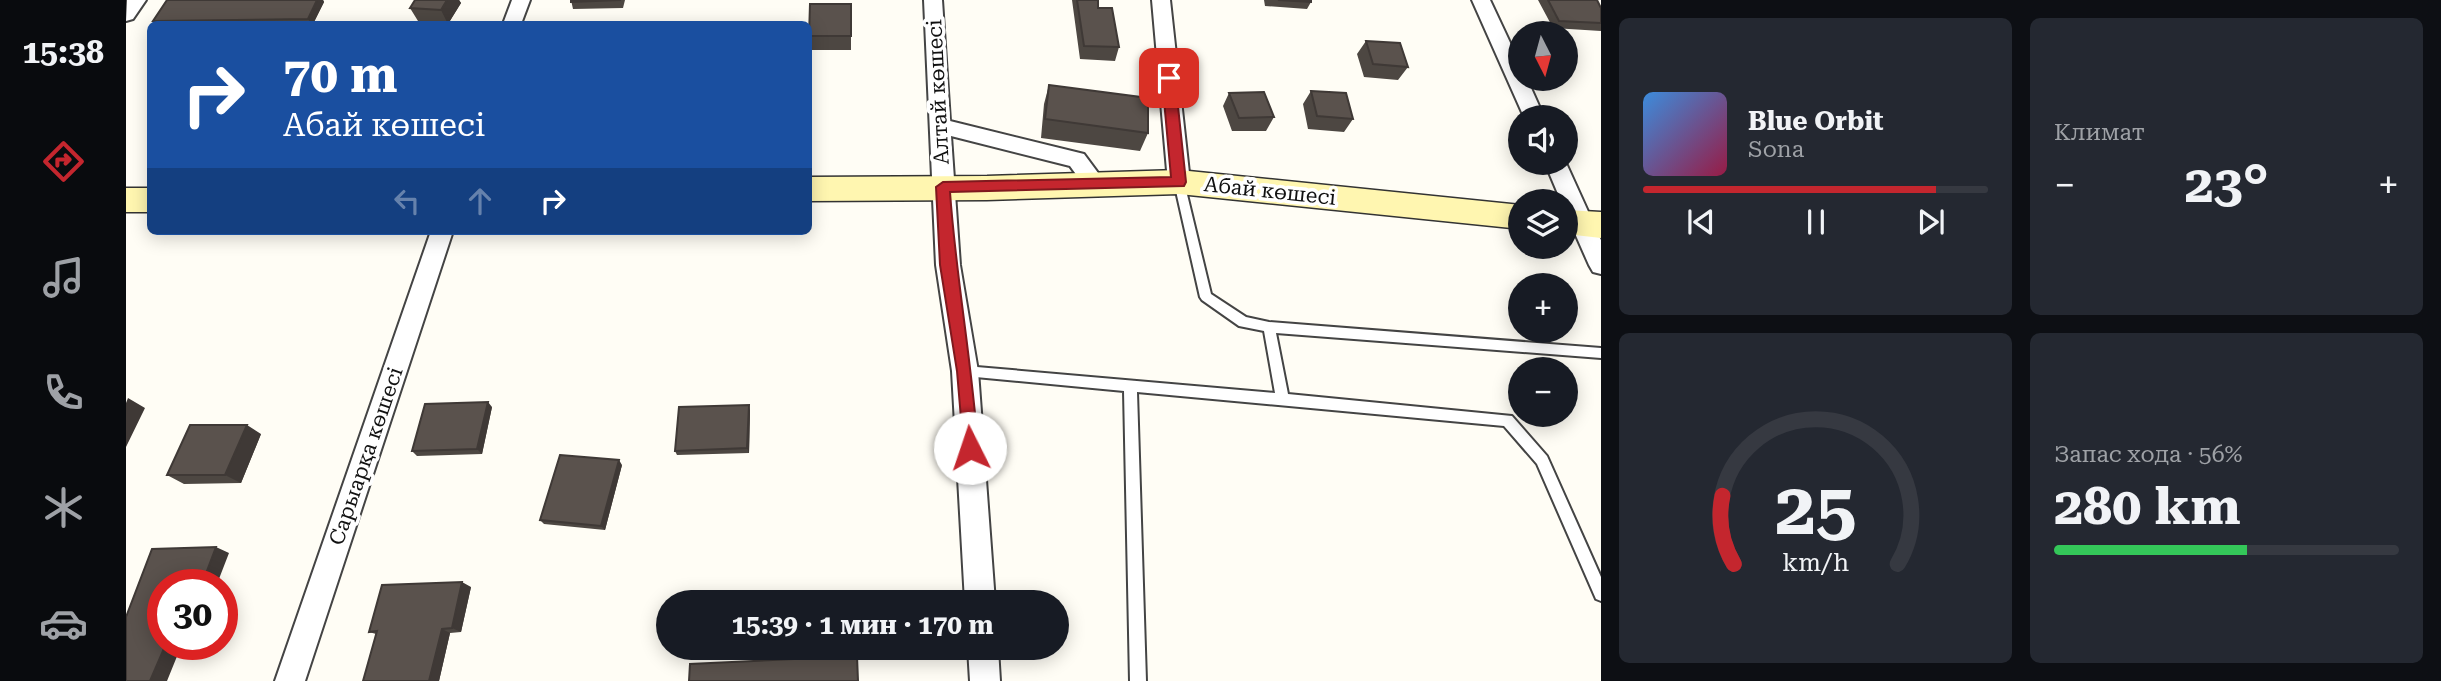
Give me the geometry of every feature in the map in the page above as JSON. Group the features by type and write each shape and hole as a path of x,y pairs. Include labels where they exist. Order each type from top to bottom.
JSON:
{"main road":[{"name":"Абай көшесі","path":"812,189 1179,182 1508,216"},
{"path":"126,200 147,200"}],"street":[{"path":"126,15 137,0"},
{"path":"513,21 521,0"},
{"name":"Алтай көшесі","path":"933,0 948,265 965,371 979,590"},
{"path":"1161,0 1179,182"},
{"path":"1481,0 1529,105"},
{"path":"940,126 1077,160 1096,184"},
{"path":"1561,175 1601,265"},
{"name":"Сарыарқа көшесі","path":"290,681 441,235"},
{"path":"984,660 985,681"}],"lane":[{"path":"1179,182 1206,296 1243,321 1314,332 1601,352"},
{"path":"1269,327 1283,400"},
{"path":"965,371 1507,420 1542,460 1601,594"},
{"path":"1130,386 1138,681"}],"building":[{"path":"167,0 317,0 308,19 153,21"},
{"path":"415,0 447,0 441,10 410,8"},
{"path":"571,0 621,0 571,2"},
{"path":"1077,0 1098,0 1098,8 1112,8 1119,47 1084,46"},
{"path":"1278,0 1311,0 1311,2"},
{"path":"1548,0 1597,0 1601,8 1601,23 1559,21"},
{"path":"810,4 851,4 851,36 812,36 812,21 809,21"},
{"path":"1366,41 1400,43 1408,67 1373,64"},
{"path":"1049,85 1148,98 1148,133 1045,119"},
{"path":"1311,91 1346,93 1353,119 1317,116"},
{"path":"1264,92 1274,117 1239,118 1229,93"},
{"path":"488,402 477,449 412,451 425,404"},
{"path":"749,405 747,448 675,451 679,407"},
{"path":"190,425 247,425 225,475 167,475"},
{"path":"560,455 619,460 601,526 540,520"},
{"path":"216,547 208,569 147,569 147,660 159,660 150,681 126,681 126,617 152,549"},
{"path":"462,582 452,628 442,629 429,681 363,681 377,631 369,632 382,585"},
{"path":"857,660 858,681 689,681 690,664"}],"route":[{"path":"970,448 965,371 948,265 943,187 1179,182 1169,78"}]}
